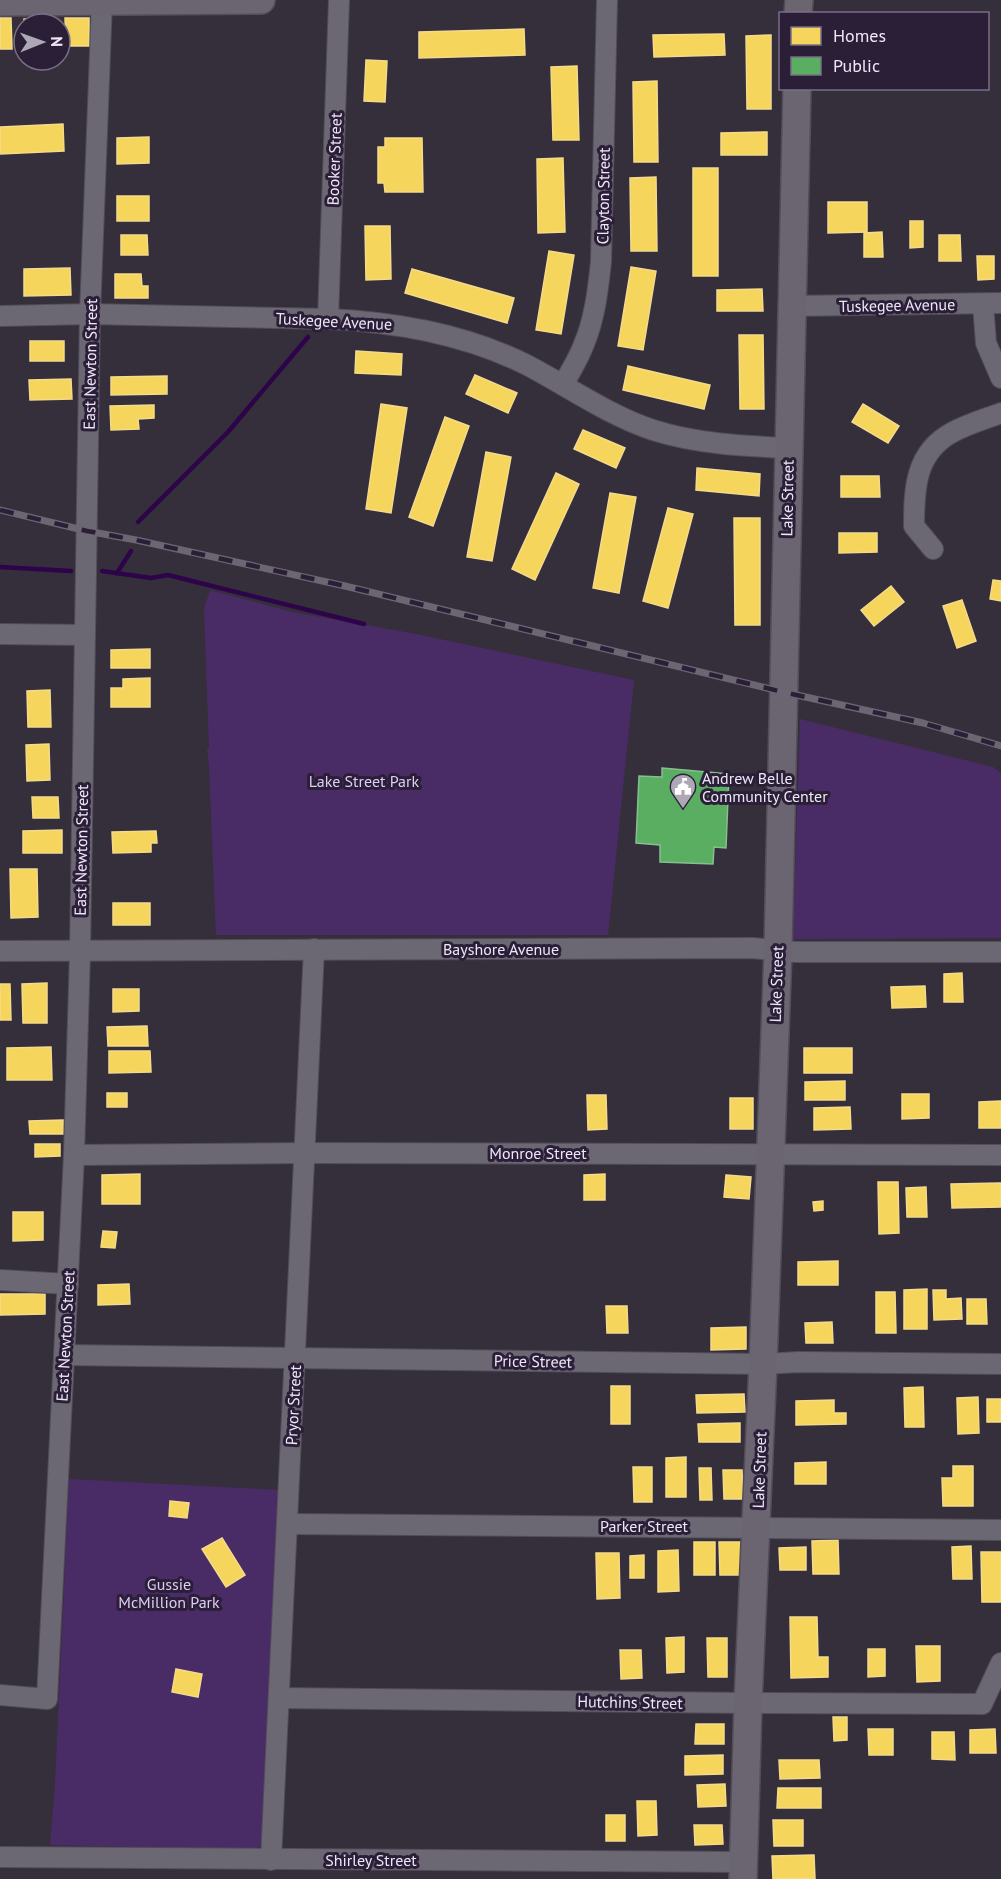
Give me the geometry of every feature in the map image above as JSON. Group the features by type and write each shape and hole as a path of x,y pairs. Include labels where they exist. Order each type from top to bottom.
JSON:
{"street":[{"path":"0,2 261,0"},
{"name":"Booker Street","path":"328,319 339,0"},
{"name":"Clayton Street","path":"564,386 591,324 602,262 607,0"},
{"name":"East Newton Street","path":"0,1695 47,1699 74,1155 80,952 90,314 102,2"},
{"name":"Lake Street","path":"742,1870 778,950 797,90"},
{"path":"992,304 986,343 1001,378"},
{"name":"Tuskegee Avenue","path":"792,306 992,304"},
{"name":"Tuskegee Avenue","path":"0,316 90,314 328,319 403,325 448,335 525,364 600,407 661,432 729,445 789,448"},
{"path":"933,549 914,526 914,492 919,471 937,445 952,433 1001,413"},
{"path":"0,634 85,635"},
{"name":"Bayshore Avenue","path":"0,951 752,948 796,952 1001,952"},
{"name":"Pryor Street","path":"271,1860 314,949"},
{"name":"Monroe Street","path":"74,1155 304,1153 1001,1155"},
{"path":"0,1280 68,1284"},
{"name":"Price Street","path":"65,1355 763,1364 799,1362 1001,1364"},
{"name":"Parker Street","path":"288,1524 1001,1530"},
{"name":"Hutchins Street","path":"279,1698 982,1704 1001,1663"},
{"name":"Shirley Street","path":"0,1857 742,1870"}],"green space":[{"name":"Lake Street Park","path":"210,590 292,612 411,633 634,680 608,935 216,935 207,749 209,748 204,609"},
{"path":"800,719 993,767 1001,773 1001,938 793,939"},
{"name":"Gussie McMillion Park","path":"69,1479 280,1490 263,1840 254,1850 50,1845"}],"building: Homes":[{"path":"0,18 11,18 12,49 0,49"},
{"path":"72,18 89,18 89,46 72,46"},
{"path":"524,29 525,55 419,58 419,32"},
{"path":"724,34 725,55 654,57 653,35"},
{"path":"771,35 771,109 747,109 746,36"},
{"path":"366,60 387,61 385,102 364,101"},
{"path":"577,66 579,140 553,140 551,67"},
{"path":"657,81 658,162 634,162 633,82"},
{"path":"63,124 64,151 0,154 0,127"},
{"path":"767,132 767,155 721,155 721,133"},
{"path":"149,137 149,163 117,164 117,138"},
{"path":"385,138 422,138 423,192 385,192 384,183 378,183 378,147 385,147"},
{"path":"563,158 565,232 538,233 537,159"},
{"path":"693,168 718,168 718,276 693,276"},
{"path":"656,177 657,251 631,251 630,178"},
{"path":"117,196 149,196 149,221 117,221"},
{"path":"828,202 867,202 867,232 828,233"},
{"path":"910,221 923,221 923,247 910,248"},
{"path":"365,226 390,226 391,279 366,280"},
{"path":"882,232 883,257 864,257 864,233"},
{"path":"121,235 147,235 148,255 121,255"},
{"path":"939,235 960,235 961,261 939,261"},
{"path":"549,251 574,255 561,334 536,330"},
{"path":"977,256 994,256 994,279 978,280"},
{"path":"631,267 656,271 643,350 618,346"},
{"path":"70,268 71,295 24,296 24,269"},
{"path":"412,269 514,298 507,323 405,293"},
{"path":"115,274 141,274 142,286 148,286 148,298 115,298"},
{"path":"762,289 763,311 717,311 717,290"},
{"path":"739,335 763,335 764,409 740,409"},
{"path":"30,341 64,341 64,361 30,361"},
{"path":"356,351 402,354 401,375 355,373"},
{"path":"628,366 710,385 704,409 623,390"},
{"path":"475,375 517,393 508,413 466,394"},
{"path":"167,376 167,394 111,395 111,377"},
{"path":"71,379 72,399 30,400 29,380"},
{"path":"381,404 407,408 391,513 366,509"},
{"path":"863,404 899,426 888,443 852,422"},
{"path":"154,405 154,418 138,419 139,429 111,430 110,406"},
{"path":"445,417 469,426 433,526 409,517"},
{"path":"583,430 625,448 616,468 574,449"},
{"path":"486,452 511,457 492,561 467,557"},
{"path":"697,468 760,474 759,496 696,490"},
{"path":"556,473 579,484 535,580 512,569"},
{"path":"841,476 879,476 880,497 841,497"},
{"path":"610,493 636,497 619,593 593,588"},
{"path":"668,508 693,514 668,608 643,601"},
{"path":"734,518 760,518 760,625 735,625"},
{"path":"839,533 877,533 877,552 839,553"},
{"path":"993,580 1001,581 1001,601 990,599"},
{"path":"891,586 904,602 874,626 861,610"},
{"path":"962,600 976,641 957,648 943,606"},
{"path":"150,649 150,668 111,668 111,650"},
{"path":"150,678 150,707 111,707 111,688 123,688 123,679"},
{"path":"50,690 51,727 28,727 27,691"},
{"path":"49,744 50,780 27,781 26,745"},
{"path":"32,797 58,797 59,818 33,818"},
{"path":"62,830 62,853 23,853 23,831"},
{"path":"156,831 157,843 151,843 151,852 113,853 112,832"},
{"path":"10,869 37,869 38,917 11,918"},
{"path":"113,903 150,903 150,925 113,925"},
{"path":"962,973 963,1002 944,1002 944,974"},
{"path":"47,983 47,1023 23,1023 22,984"},
{"path":"0,984 10,984 11,1020 0,1020"},
{"path":"925,986 926,1007 892,1008 891,987"},
{"path":"113,989 139,989 139,1011 113,1012"},
{"path":"147,1026 148,1046 108,1046 107,1027"},
{"path":"51,1047 52,1080 7,1080 7,1048"},
{"path":"804,1048 852,1048 852,1073 804,1073"},
{"path":"109,1051 150,1051 151,1072 109,1073"},
{"path":"845,1081 845,1100 805,1100 805,1082"},
{"path":"107,1093 127,1093 127,1107 107,1107"},
{"path":"902,1094 929,1094 929,1118 902,1119"},
{"path":"587,1095 606,1095 607,1129 588,1130"},
{"path":"730,1098 753,1098 753,1129 730,1129"},
{"path":"1001,1101 1001,1128 979,1128 979,1102"},
{"path":"850,1107 851,1129 814,1130 814,1108"},
{"path":"63,1120 63,1134 30,1134 29,1121"},
{"path":"35,1144 60,1144 60,1156 35,1157"},
{"path":"140,1174 140,1204 102,1204 102,1175"},
{"path":"605,1174 605,1200 584,1200 584,1175"},
{"path":"726,1175 751,1177 749,1199 724,1197"},
{"path":"878,1182 898,1182 899,1233 879,1234"},
{"path":"1001,1183 1001,1207 952,1208 951,1184"},
{"path":"926,1187 927,1217 907,1217 906,1188"},
{"path":"823,1201 823,1210 814,1211 813,1202"},
{"path":"13,1212 43,1212 43,1240 13,1241"},
{"path":"103,1231 117,1232 115,1248 101,1247"},
{"path":"838,1261 838,1285 798,1285 798,1262"},
{"path":"129,1284 130,1304 98,1305 98,1285"},
{"path":"927,1289 927,1329 904,1329 904,1290"},
{"path":"933,1290 946,1290 946,1299 961,1298 962,1319 934,1320"},
{"path":"876,1292 895,1292 896,1333 876,1333"},
{"path":"0,1294 45,1294 45,1314 0,1315"},
{"path":"967,1299 986,1299 987,1324 967,1324"},
{"path":"606,1306 627,1306 628,1333 607,1333"},
{"path":"832,1322 833,1343 806,1343 805,1323"},
{"path":"746,1327 746,1349 711,1350 711,1328"},
{"path":"611,1386 630,1386 630,1424 611,1424"},
{"path":"923,1387 924,1427 905,1427 904,1388"},
{"path":"744,1394 745,1412 697,1413 696,1395"},
{"path":"978,1397 979,1433 958,1434 957,1398"},
{"path":"987,1399 1001,1399 1001,1422 987,1422"},
{"path":"834,1400 834,1413 846,1413 846,1424 796,1425 796,1401"},
{"path":"740,1423 740,1442 699,1442 698,1424"},
{"path":"686,1457 686,1497 666,1497 666,1458"},
{"path":"826,1462 826,1484 795,1484 795,1463"},
{"path":"953,1466 973,1466 973,1506 943,1506 942,1478 953,1478"},
{"path":"633,1467 652,1467 652,1502 634,1502"},
{"path":"699,1468 711,1468 712,1500 700,1500"},
{"path":"723,1470 742,1470 743,1499 724,1499"},
{"path":"170,1501 189,1503 187,1518 169,1516"},
{"path":"222,1538 245,1575 226,1587 202,1549"},
{"path":"838,1540 839,1574 813,1574 812,1541"},
{"path":"694,1542 715,1542 715,1575 694,1575"},
{"path":"719,1542 741,1542 742,1575 720,1575"},
{"path":"971,1546 972,1579 953,1579 952,1547"},
{"path":"806,1547 806,1570 780,1570 779,1548"},
{"path":"678,1550 679,1591 658,1592 658,1551"},
{"path":"981,1552 1001,1552 1001,1602 982,1602"},
{"path":"596,1553 619,1553 620,1598 597,1599"},
{"path":"644,1555 644,1578 630,1578 630,1556"},
{"path":"790,1617 817,1617 818,1657 828,1657 828,1677 791,1678"},
{"path":"684,1637 684,1672 667,1673 666,1638"},
{"path":"707,1638 727,1638 727,1677 708,1677"},
{"path":"916,1646 940,1646 940,1681 917,1682"},
{"path":"868,1649 885,1649 885,1676 868,1677"},
{"path":"620,1650 641,1650 642,1678 621,1679"},
{"path":"176,1669 202,1674 198,1697 172,1692"},
{"path":"833,1717 847,1717 847,1740 834,1741"},
{"path":"696,1724 724,1724 724,1744 695,1744"},
{"path":"868,1729 893,1729 893,1755 869,1755"},
{"path":"995,1729 996,1753 970,1753 970,1730"},
{"path":"932,1732 954,1732 955,1760 932,1759"},
{"path":"723,1755 723,1774 685,1775 685,1756"},
{"path":"779,1760 819,1760 820,1778 780,1779"},
{"path":"725,1784 726,1806 698,1807 697,1785"},
{"path":"778,1788 821,1788 821,1808 777,1808"},
{"path":"637,1801 656,1801 657,1835 638,1836"},
{"path":"606,1815 625,1815 625,1841 606,1841"},
{"path":"773,1820 803,1820 803,1846 774,1846"},
{"path":"694,1825 722,1825 723,1844 695,1845"},
{"path":"814,1855 815,1879 773,1879 772,1856"}],"building: Public":[{"name":"Andrew Belle Community Center","path":"662,768 729,774 726,848 714,847 713,864 660,862 660,845 636,843 639,776 662,777"}],"waterway":[{"path":"138,522 228,432 308,337"},
{"path":"117,573 131,551"},
{"path":"0,567 71,571"},
{"path":"102,571 151,578 168,575 364,624"}],"railway":[{"path":"0,510 345,586 783,692 923,723 1001,746"}],"place":[{"name":"Andrew Belle Community Center","path":"683,810"}]}
